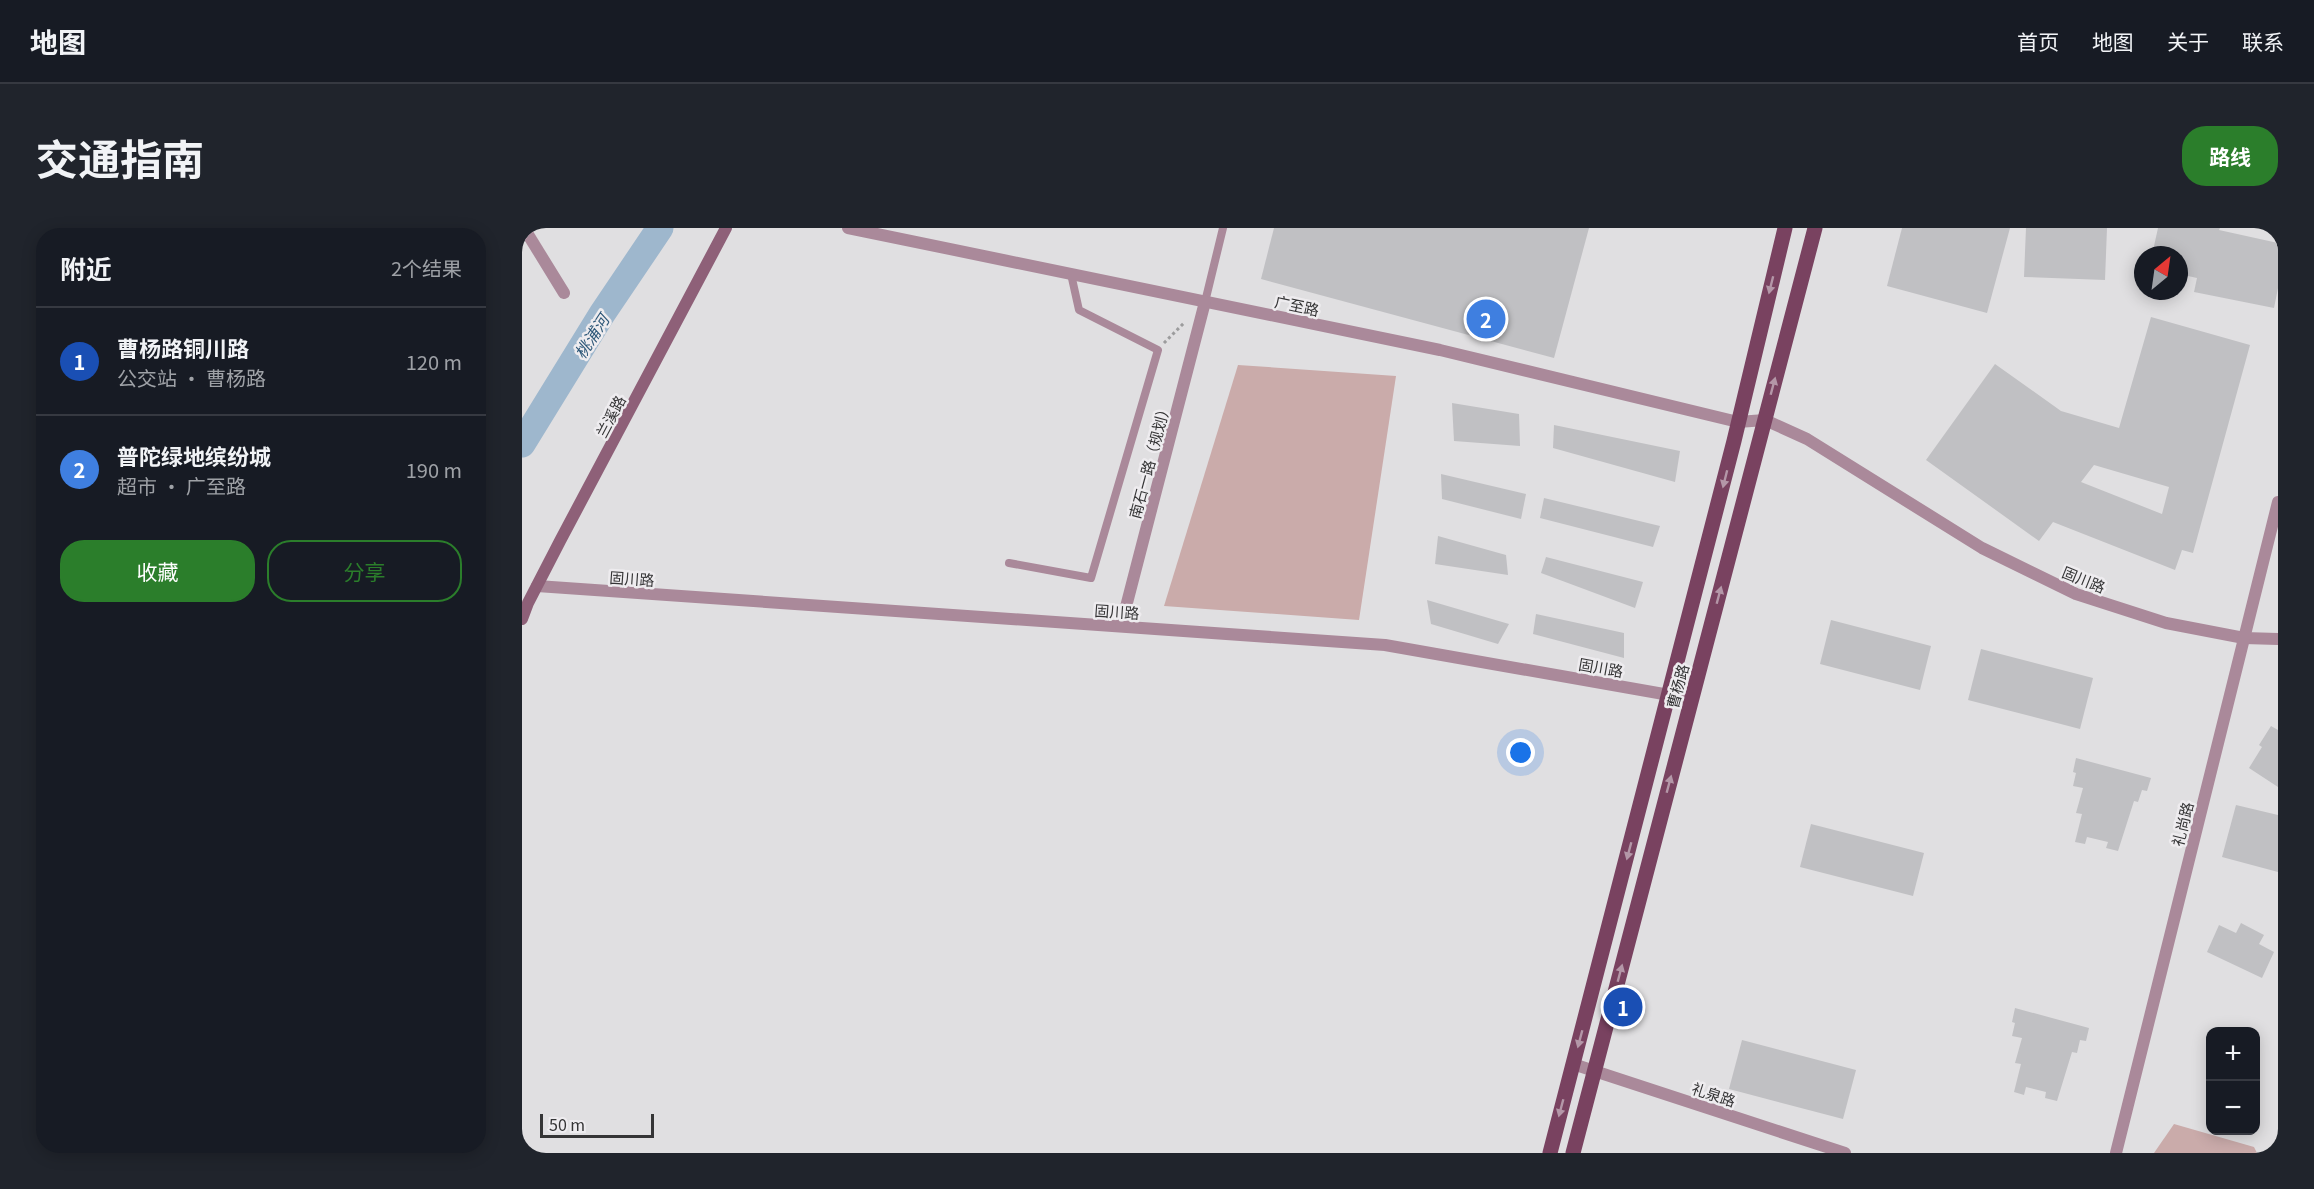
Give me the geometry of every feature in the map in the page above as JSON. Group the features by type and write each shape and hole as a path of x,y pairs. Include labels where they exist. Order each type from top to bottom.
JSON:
{"main road":[{"name":"曹杨路","path":"1550,1153 1670,694 1785,228"},
{"name":"曹杨路","path":"1573,1153 1815,228"}],"street":[{"path":"524,228 564,293"},
{"name":"兰溪路","path":"522,619 537,586 726,228"},
{"name":"广至路","path":"848,228 1440,350 1738,422"},
{"name":"南石一路（规划）","path":"1121,626 1206,302"},
{"name":"固川路","path":"1738,422 1765,420 1807,439 1982,548 2076,594 2166,623 2244,638 2278,639"},
{"name":"礼尚路","path":"2116,1153 2278,502"},
{"name":"固川路","path":"537,586 1385,645 1692,699"},
{"name":"礼泉路","path":"1573,1064 1845,1153"}],"lane":[{"path":"1206,302 1223,228"},
{"path":"1009,563 1091,578 1158,350 1079,310 1071,274"}],"path":[{"path":"1158,350 1206,302"}],"shaded area":[{"path":"1238,365 1396,376 1359,620 1164,606"},
{"path":"2174,1124 2254,1147 2257,1153 2154,1153"}],"building":[{"path":"1274,228 1589,228 1554,358 1261,279"},
{"path":"1902,228 2010,228 1987,313 1887,286"},
{"path":"2026,228 2107,228 2105,280 2024,277"},
{"path":"2158,228 2220,228 2219,230 2278,243 2278,288 2274,308 2194,292 2197,278 2188,276 2188,246 2154,246"},
{"path":"2151,317 2250,345 2193,553 2182,550 2175,570 2053,522 2039,541 1926,460 1995,364 2061,411 2119,428","holes":["2094,465 2169,487 2162,514 2081,482"]},
{"path":"1452,403 1519,414 1520,446 1454,441"},
{"path":"1554,425 1680,451 1675,482 1553,448"},
{"path":"1441,474 1526,494 1521,519 1442,499"},
{"path":"1544,498 1660,526 1653,547 1540,518"},
{"path":"1438,536 1506,555 1508,575 1435,564"},
{"path":"1546,557 1643,582 1635,608 1541,573"},
{"path":"1427,600 1509,624 1498,644 1431,624"},
{"path":"1536,614 1624,633 1624,658 1533,634"},
{"path":"1831,620 1931,646 1920,690 1820,664"},
{"path":"1981,649 2093,678 2080,729 1968,700"},
{"path":"2271,726 2278,730 2278,787 2249,768 2262,747 2259,745"},
{"path":"2076,758 2151,778 2147,791 2142,790 2138,802 2134,801 2118,851 2106,848 2108,842 2087,837 2085,844 2075,842 2082,814 2076,813 2083,788 2073,786"},
{"path":"2236,805 2278,815 2278,872 2222,857"},
{"path":"1811,824 1924,853 1913,896 1800,867"},
{"path":"2241,923 2264,935 2259,944 2274,952 2262,978 2207,952 2219,925 2236,933"},
{"path":"2015,1008 2089,1028 2086,1041 2080,1040 2077,1053 2072,1052 2057,1101 2045,1098 2046,1092 2026,1087 2024,1095 2014,1092 2021,1064 2015,1063 2022,1038 2012,1036"},
{"path":"1742,1040 1856,1070 1843,1119 1729,1089"}],"waterway":[{"name":"桃浦河","path":"522,444 602,314 660,228"}],"place":[{"name":"普陀绿地缤纷城","path":"1486,319"},
{"name":"曹杨路铜川路","path":"1623,1007"}]}
